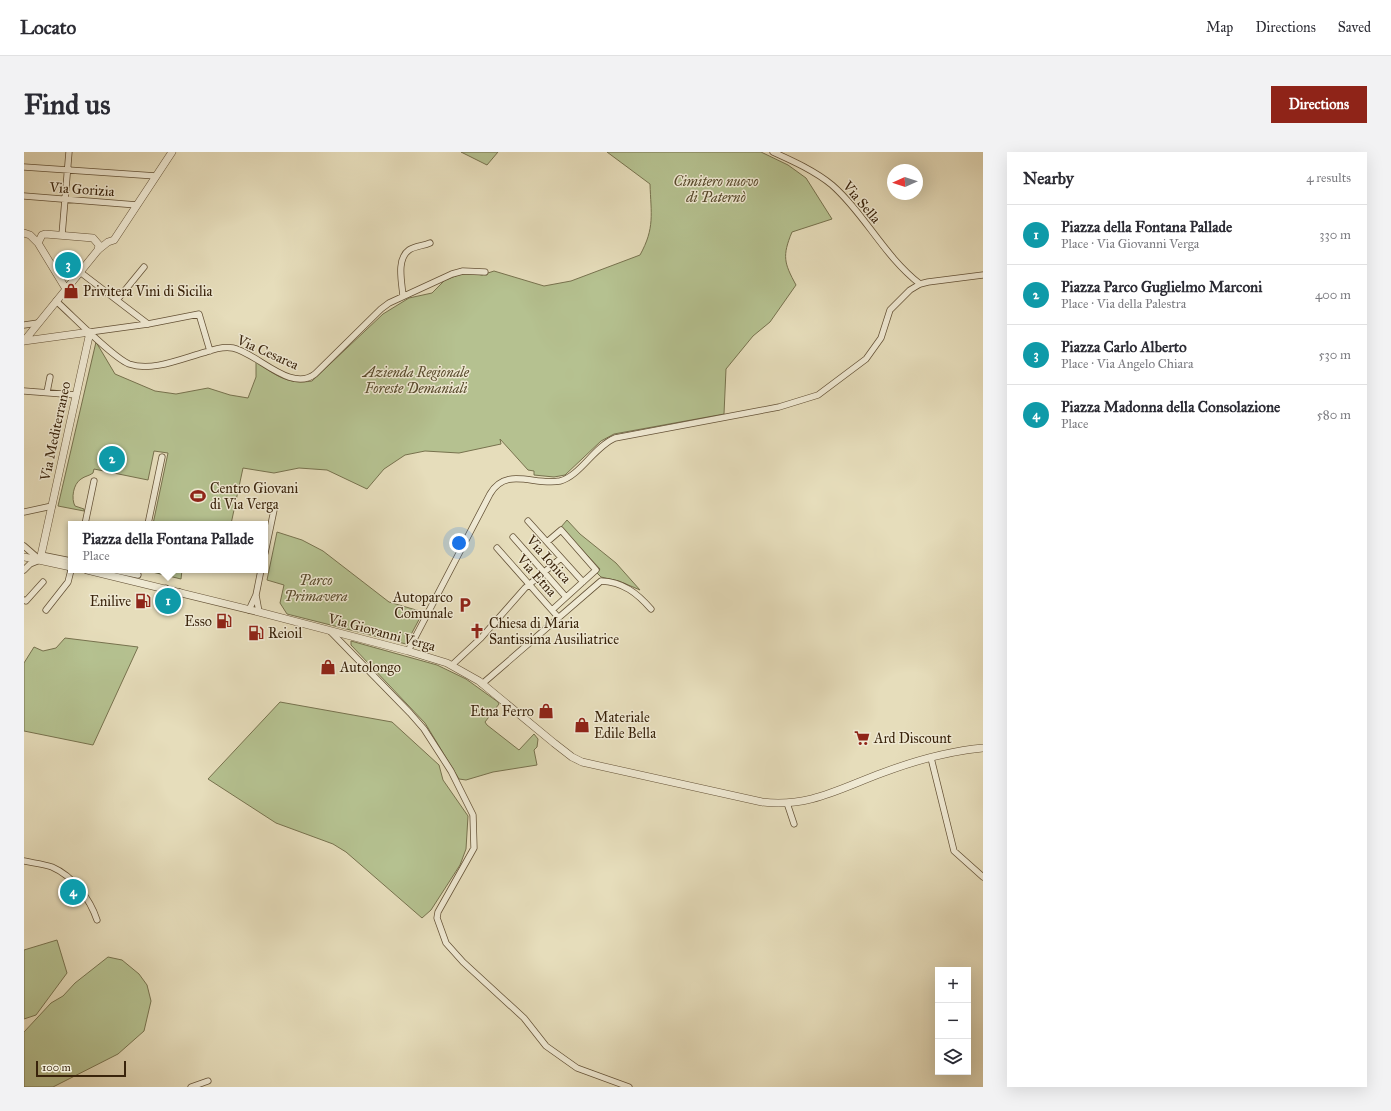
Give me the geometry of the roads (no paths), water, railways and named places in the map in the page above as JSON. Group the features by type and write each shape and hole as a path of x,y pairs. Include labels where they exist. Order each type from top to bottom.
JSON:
{"street":[{"path":"62,234 69,152"},
{"path":"24,341 56,301 82,273 98,250 108,242 114,240 172,152"},
{"name":"Via Sella","path":"773,152 801,166 833,186 893,260 920,284"},
{"path":"24,167 156,176"},
{"name":"Via Gorizia","path":"24,196 137,205"},
{"path":"27,234 38,243 64,292"},
{"path":"38,243 40,238 45,234 62,234 93,238 108,242"},
{"path":"93,238 99,245 98,250"},
{"path":"402,296 401,272 403,257 409,250 430,243"},
{"path":"117,300 144,268"},
{"name":"Via Cesarea","path":"56,301 123,361 141,366 150,366 222,348 234,348 285,376 297,379 308,378 321,369 381,309 402,296 452,274 463,271 485,272"},
{"path":"82,273 148,324"},
{"path":"408,651 497,483 503,480 515,479 560,481 572,475 601,446 615,438 779,407 818,396 866,359 882,338 890,310 910,290 920,284 983,275"},
{"path":"24,341 148,324 199,314 210,351"},
{"path":"24,325 38,323"},
{"name":"Via Mediterraneo","path":"41,558 90,332"},
{"path":"47,392 50,377"},
{"path":"24,391 76,395"},
{"path":"149,521 162,457"},
{"path":"86,521 94,481"},
{"path":"24,512 52,506"},
{"path":"268,539 274,510"},
{"path":"528,521 583,582"},
{"path":"547,542 561,530 596,570 552,610"},
{"name":"Via Ionica","path":"513,537 566,597"},
{"path":"24,546 41,558 68,565"},
{"name":"Via Etna","path":"497,548 558,617"},
{"path":"24,557 68,561"},
{"path":"24,570 30,564 41,558"},
{"path":"452,665 481,638 525,588 561,558"},
{"path":"46,610 68,582 70,573"},
{"name":"Via Giovanni Verga","path":"117,573 137,575 166,588 408,651 452,665 482,684 572,757 594,766 762,802 787,803 830,795 886,771 931,758 983,748"},
{"path":"249,610 256,595 260,573"},
{"path":"482,684 601,580 620,584 630,589 638,594 651,609"},
{"path":"24,600 26,601 43,582"},
{"path":"166,588 162,600 164,606 167,607 175,604 180,592"},
{"path":"256,595 259,612"},
{"path":"330,631 410,713 424,730 451,771 473,815 474,848 438,912 437,918 446,943 463,962 524,1018 546,1046 576,1068 629,1087"},
{"path":"931,758 954,851 983,877"},
{"path":"787,803 794,824"},
{"path":"26,862 50,867 63,873 86,897 93,907 98,920"},
{"path":"190,1087 208,1081"}],"place":[{"name":"Piazza Carlo Alberto","path":"68,265"},
{"name":"Privitera Vini di Sicilia","path":"71,291"},
{"name":"Piazza Parco Guglielmo Marconi","path":"112,459"},
{"name":"Centro Giovani di Via Verga","path":"198,496"},
{"name":"Enilive","path":"143,601"},
{"name":"Piazza della Fontana Pallade","path":"168,601"},
{"name":"Autoparco Comunale","path":"465,605"},
{"name":"Esso","path":"224,621"},
{"name":"Chiesa di Maria Santissima Ausiliatrice","path":"477,631"},
{"name":"Reioil","path":"256,633"},
{"name":"Autolongo","path":"328,667"},
{"name":"Etna Ferro","path":"546,711"},
{"name":"Materiale Edile Bella","path":"582,725"},
{"name":"Ard Discount","path":"862,738"},
{"name":"Piazza Madonna della Consolazione","path":"73,892"}],"park label":[{"name":"Cimitero nuovo di Paternò","path":"716,190"},
{"name":"Azienda Regionale Foreste Demaniali","path":"416,380"},
{"name":"Parco Primavera","path":"316,588"}]}
